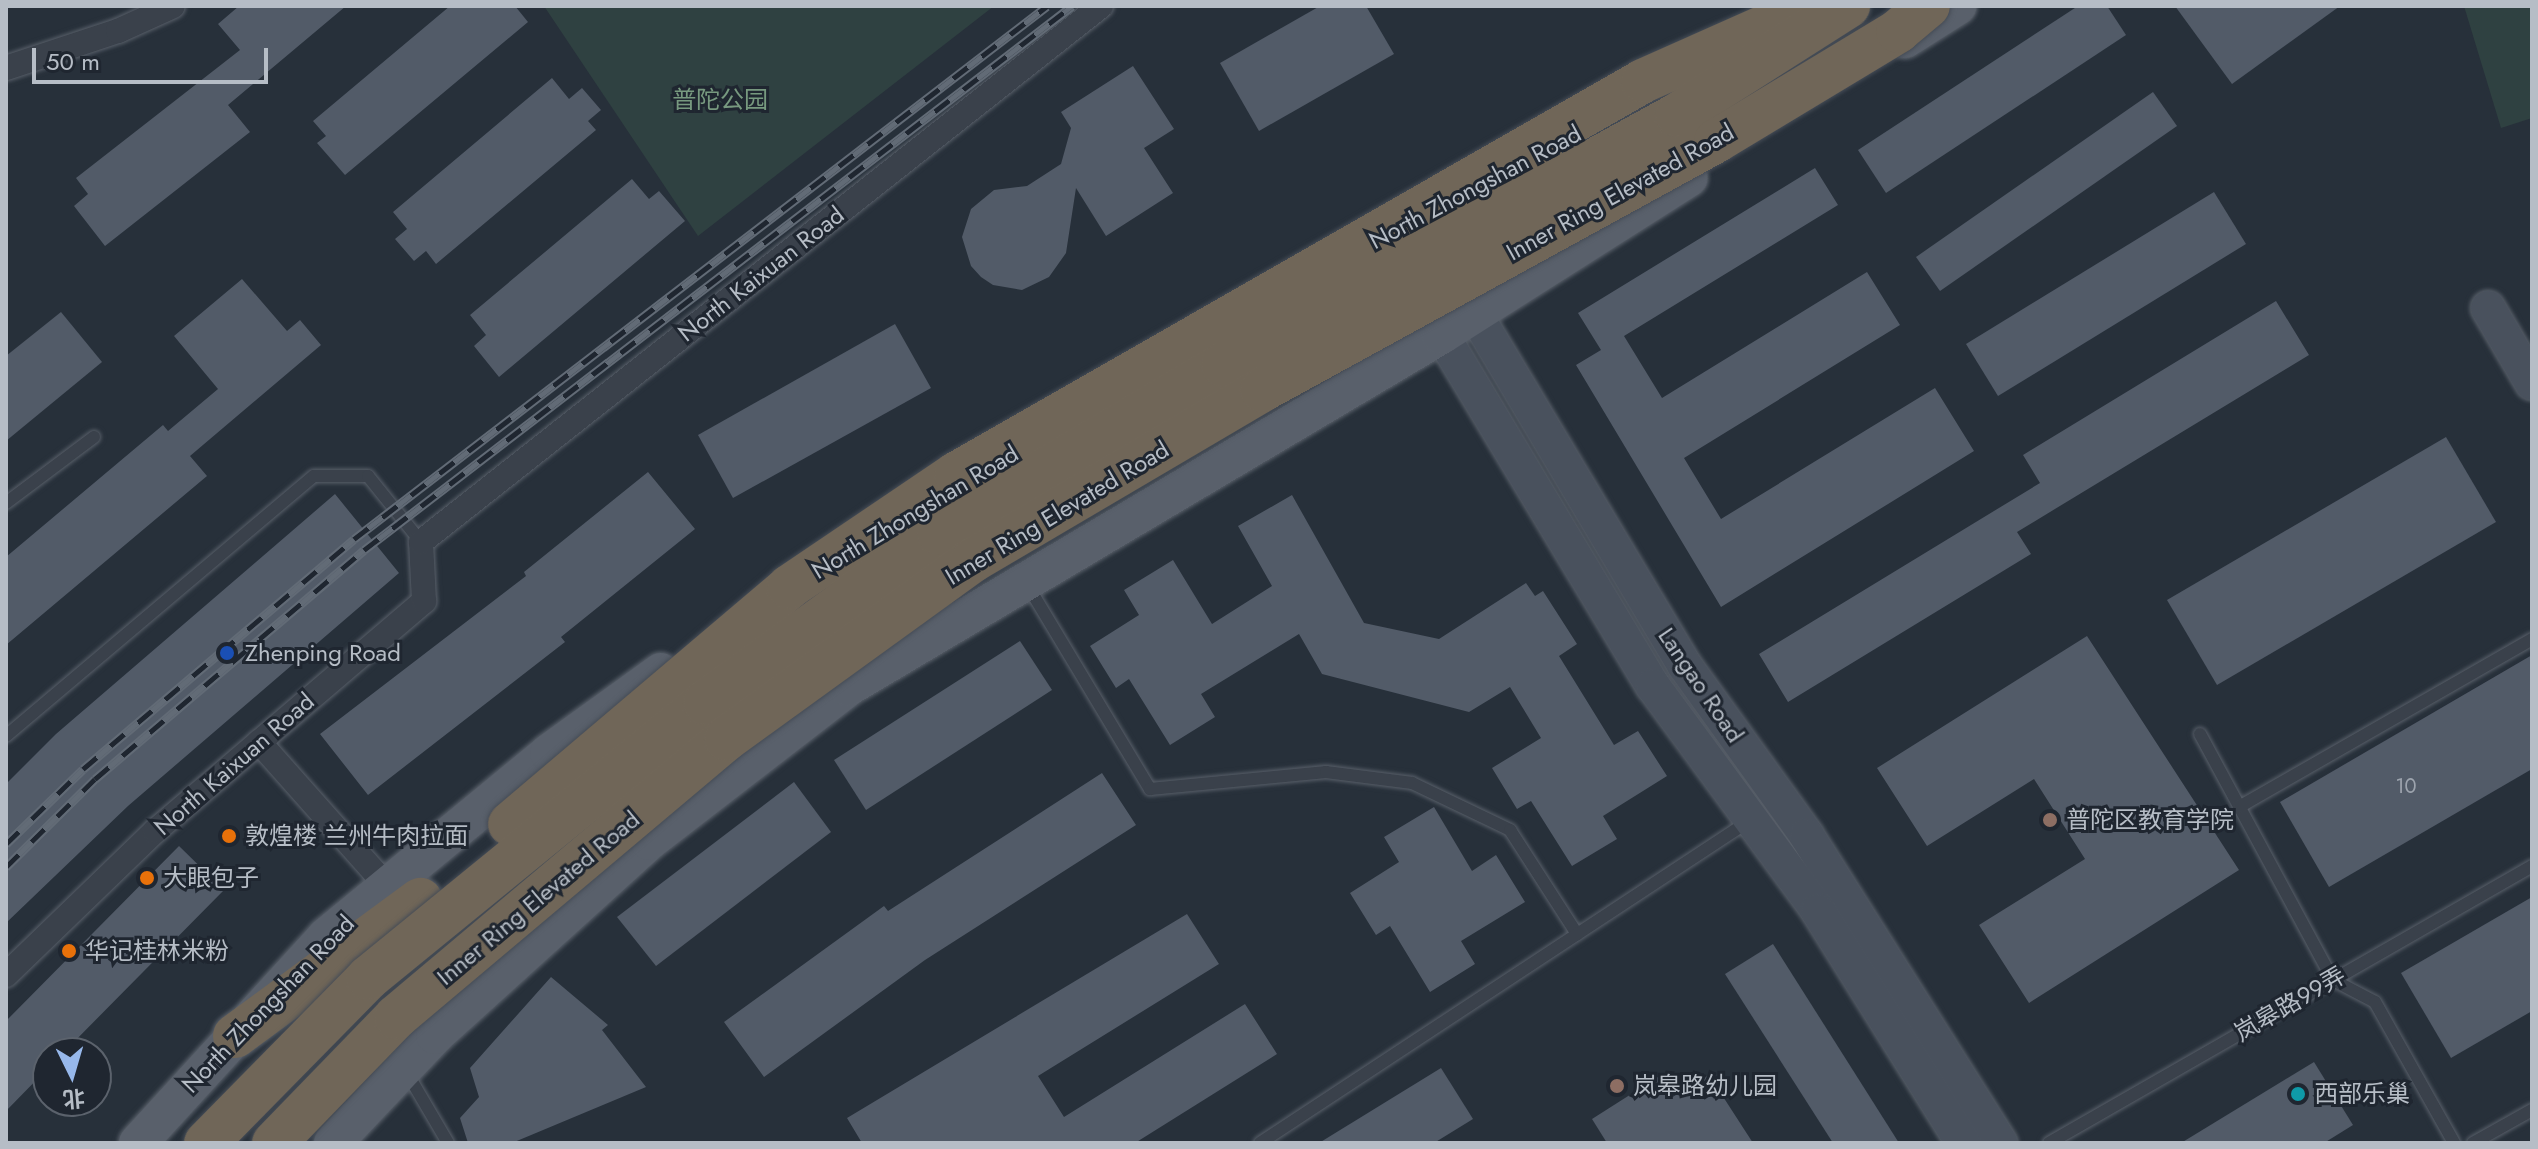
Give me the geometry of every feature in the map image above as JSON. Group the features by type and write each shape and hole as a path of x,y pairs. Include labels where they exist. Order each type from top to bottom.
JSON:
{"highway":[{"path":"235,1036 404,893 789,587 956,474 1643,81 1813,6"},
{"name":"Inner Ring Elevated Road","path":"206,1143 368,978 705,703 939,533 1223,365 1677,115 1848,6"},
{"name":"Inner Ring Elevated Road","path":"274,1143 396,1017 714,750 972,561 1262,390 1716,141 1898,31 1928,6"}],"main road":[{"name":"North Zhongshan Road","path":"404,893 549,753 719,631 1114,390 1384,235 1677,78 1784,6"},
{"path":"333,1143 404,1068 649,841 848,687 1441,335 1957,6"},
{"name":"Langao Road","path":"1419,217 1685,666 1807,836 2000,1143"},
{"name":"Langao Road","path":"1384,235 1653,686 1749,821 1818,911 1963,1143"},
{"path":"2488,308 2532,383"},
{"name":"North Zhongshan Road","path":"138,1143 235,1036"}],"street":[{"path":"6,68 118,31 173,6"},
{"name":"North Kaixuan Road","path":"6,975 155,831 424,601 421,542 1101,6"},
{"path":"259,742 404,893"}],"lane":[{"path":"6,503 94,437"},
{"path":"6,736 314,476 368,476 421,542"},
{"path":"1024,580 1150,789 1326,772 1412,783 1510,830 1577,934"},
{"path":"2239,807 2532,639"},
{"path":"2200,734 2333,980 2375,1002 2454,1143"},
{"path":"1260,1143 1749,821"},
{"name":"岚皋路99弄","path":"2049,1143 2532,866"},
{"path":"404,1068 448,1143"},
{"path":"2473,1143 2532,1110"}],"green space":[{"name":"普陀公园","path":"544,6 994,6 698,236"},
{"path":"2464,6 2532,6 2532,118 2501,128"}],"building":[{"path":"239,6 346,6 228,105 250,132 105,246 74,206 88,194 76,178 240,50 218,24"},
{"path":"450,6 515,6 528,22 345,175 317,143 326,136 313,121"},
{"path":"1320,6 1366,6 1394,54 1259,131 1220,63"},
{"path":"2078,6 2107,6 2126,35 1886,193 1858,150"},
{"path":"2175,6 2340,6 2232,84"},
{"path":"1133,66 1174,129 1144,148 1173,193 1106,236 1076,188 1066,253 1049,277 1022,290 993,285 981,277 971,266 962,237 971,209 994,190 1027,186 1061,164 1071,128 1061,112"},
{"path":"552,78 569,99 582,88 601,110 588,121 596,130 436,264 426,251 414,261 395,239 407,229 393,212"},
{"path":"2153,92 2177,126 1940,291 1916,257"},
{"path":"1815,168 1838,205 1624,336 1662,398 1867,272 1900,325 1684,458 1721,519 1935,388 1974,451 1721,607 1576,365 1601,350 1578,313"},
{"path":"632,179 649,199 659,191 685,221 499,377 474,346 486,335 470,315"},
{"path":"2214,192 2246,244 1998,396 1966,344"},
{"path":"242,279 287,331 300,320 321,345 190,456 207,476 6,645 6,557 163,425 168,431 218,389 174,336"},
{"path":"2276,301 2309,355 2017,532 2031,554 1788,702 1759,654 2040,483 2023,455"},
{"path":"61,312 102,362 6,441 6,356"},
{"path":"895,324 931,388 733,498 698,435"},
{"path":"2446,437 2496,522 2217,685 2167,600"},
{"path":"648,472 695,529 561,637 565,642 368,795 320,734 526,576 524,572"},
{"name":"Zhenping Road","path":"335,494 399,573 128,806 6,923 6,784 56,734"},
{"path":"1292,495 1364,623 1439,639 1526,583 1535,596 1543,591 1577,644 1559,656 1614,745 1638,731 1667,776 1603,816 1617,839 1572,866 1531,801 1517,809 1492,768 1541,738 1510,687 1469,712 1322,674 1299,634 1201,694 1215,717 1170,745 1129,679 1116,688 1090,646 1139,615 1124,590 1173,560 1212,624 1272,586 1238,526"},
{"path":"2087,636 2239,870 2029,1003 1979,925 2085,859 2034,779 1927,846 1877,768"},
{"path":"1020,641 1052,690 866,810 834,760"},
{"path":"2532,655 2532,769 2329,887 2280,802"},
{"path":"1102,773 1136,825 925,960 764,1077 724,1022 884,906 888,911"},
{"path":"794,782 831,832 656,966 617,917"},
{"path":"1434,807 1472,871 1496,855 1525,902 1461,941 1475,964 1430,992 1390,926 1376,935 1350,893 1399,862 1384,837"},
{"path":"179,846 224,890 79,1037 32,1037 32,1084 6,1111 6,1021"},
{"path":"2532,897 2532,1011 2451,1058 2401,973"},
{"path":"1187,914 1219,964 1038,1076 1064,1117 1245,1004 1277,1054 1135,1143 862,1143 847,1118"},
{"path":"1773,944 1899,1143 1833,1143 1725,974"},
{"path":"551,977 608,1025 602,1030 646,1087 512,1143 468,1143 460,1118 479,1097 470,1068"},
{"name":"西部乐巢","path":"2314,1062 2353,1125 2324,1143 2181,1143"},
{"path":"1441,1068 1473,1119 1434,1143 1319,1143"},
{"path":"1709,1075 1753,1143 1607,1143 1592,1119 1658,1077 1671,1098"}],"railway":[{"path":"6,844 83,769 354,539 1047,6"},
{"path":"6,867 95,779 364,550 1072,6"}],"place":[{"name":"Zhenping Road","path":"227,653"},
{"name":"普陀区教育学院","path":"2050,820"},
{"name":"敦煌楼 兰州牛肉拉面","path":"229,836"},
{"name":"大眼包子","path":"147,878"},
{"name":"华记桂林米粉","path":"69,951"},
{"name":"岚皋路幼儿园","path":"1617,1086"},
{"name":"西部乐巢","path":"2298,1094"}]}
